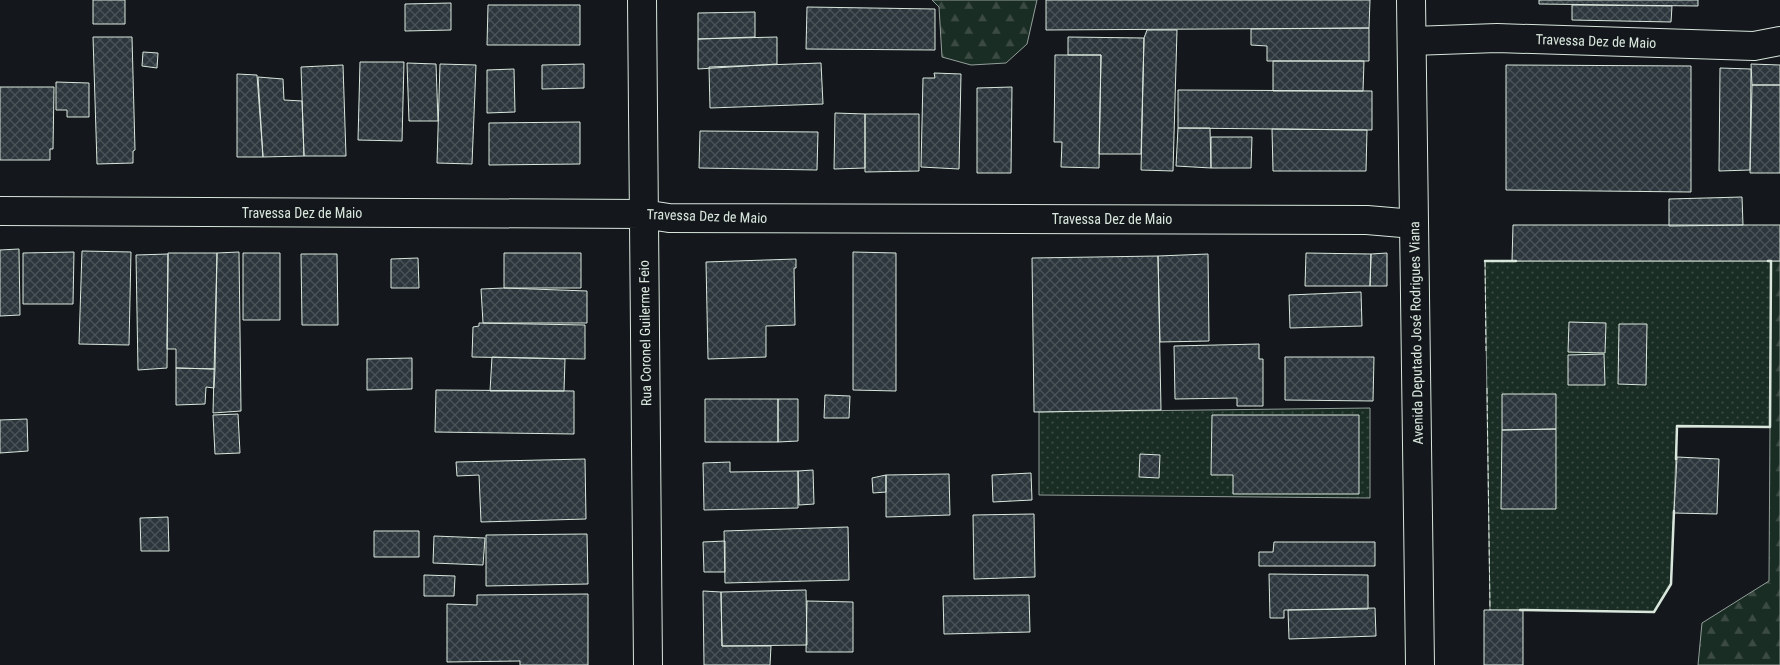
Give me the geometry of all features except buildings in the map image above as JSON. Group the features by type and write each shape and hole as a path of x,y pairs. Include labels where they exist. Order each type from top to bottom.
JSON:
{"street":[{"name":"Rua Coronel Guilerme Feio","path":"642,0 648,665"},
{"name":"Avenida Deputado José Rodrigues Viana","path":"1411,0 1420,665"},
{"name":"Travessa Dez de Maio","path":"1412,41 1497,38 1754,46 1780,41"},
{"name":"Travessa Dez de Maio","path":"0,211 643,214 669,218 1367,220 1414,224"}],"green space":[{"path":"932,0 1037,0 1027,44 1006,63 971,65 942,57 939,7"},
{"path":"1485,261 1771,261 1770,427 1677,427 1671,584 1654,612 1490,610"},
{"path":"1771,261 1780,261 1780,665 1698,665 1702,623 1769,581"},
{"path":"1370,408 1370,498 1039,495 1039,412"}],"fence":[{"path":"1485,261 1486,351"},
{"path":"1487,388 1490,610"}],"wall":[{"path":"1485,261 1516,261"},
{"path":"1676,459 1677,426 1770,427 1771,261 1768,261"},
{"path":"1520,610 1654,612 1671,584 1674,511"}]}
